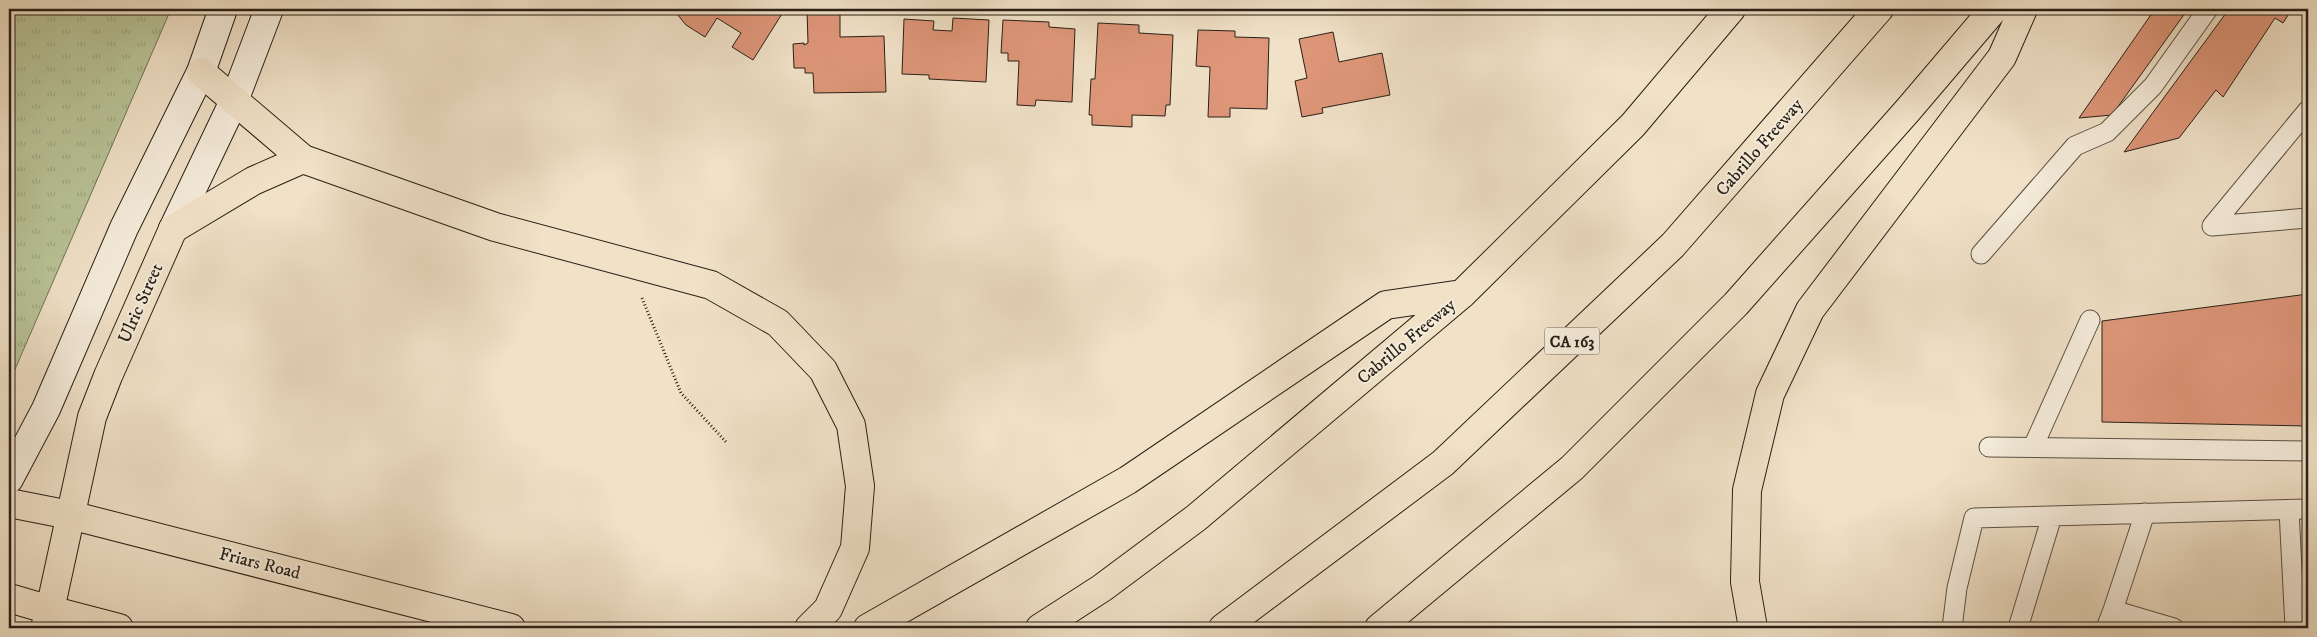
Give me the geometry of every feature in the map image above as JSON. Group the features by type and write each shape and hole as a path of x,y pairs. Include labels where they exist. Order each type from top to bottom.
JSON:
{"main road":[{"path":"9,478 46,409 124,228 201,72 223,9"},
{"name":"Ulric Street","path":"48,619 92,417 108,376 174,229 234,101 269,9"},
{"name":"Cabrillo Freeway","path":"1040,628 1102,588 1196,518 1462,294 1633,125 1731,9"},
{"name":"Cabrillo Freeway","path":"1223,628 1443,463 1673,246 1879,9"},
{"path":"1379,628 1572,468 1736,304 1908,110 1994,9"},
{"path":"1752,628 1745,582 1748,490 1770,394 1810,310 2002,57 2022,9"},
{"path":"201,72 303,160 495,227 711,285 778,323 823,370 847,417 851,425 860,486 855,548 828,609 808,628"},
{"path":"174,229 253,181 303,160"},
{"path":"868,628 1128,480 1386,305 1462,294"},
{"name":"Friars Road","path":"9,503 70,515 511,628"},
{"path":"9,598 48,619 119,628"}],"lane":[{"path":"1981,254 2075,146 2106,132 2153,86 2208,9"},
{"path":"2308,110 2212,226 2308,218"},
{"path":"2033,447 2090,320"},
{"path":"1989,447 2308,451"},
{"path":"1952,628 1957,588 1974,518 2308,509"},
{"path":"2289,510 2294,628"},
{"path":"2106,628 2145,513"},
{"path":"2018,628 2052,516"},
{"path":"2113,610 2174,628"}],"path":[{"path":"640,293 680,393 726,442"}],"green space":[{"path":"9,9 171,9 13,374 9,379"}],"building":[{"path":"673,9 785,9 753,60 732,47 741,33 717,18 705,37 686,25"},
{"path":"807,9 840,9 840,37 884,36 886,92 814,93 813,73 805,73 805,68 794,68 793,44 804,43 804,45 808,43"},
{"path":"2155,9 2188,9 2112,115 2079,118"},
{"path":"2229,9 2292,9 2283,23 2275,18 2223,97 2216,90 2179,138 2124,152"},
{"path":"953,18 989,20 986,82 929,79 929,75 902,74 904,19 934,21 933,30 952,31"},
{"path":"1003,20 1049,22 1049,27 1075,29 1072,102 1036,100 1035,106 1017,105 1019,61 1008,61 1008,53 1001,53"},
{"path":"1098,23 1139,25 1139,33 1173,35 1170,105 1166,105 1165,116 1132,115 1132,127 1092,125 1092,115 1089,115 1091,79 1095,79"},
{"path":"1198,30 1235,31 1235,37 1269,38 1267,109 1230,108 1230,117 1208,117 1210,67 1196,66"},
{"path":"1333,32 1339,62 1382,53 1390,95 1322,108 1323,113 1302,117 1295,81 1307,78 1299,39"},
{"path":"2308,294 2308,426 2102,422 2102,321"}]}
